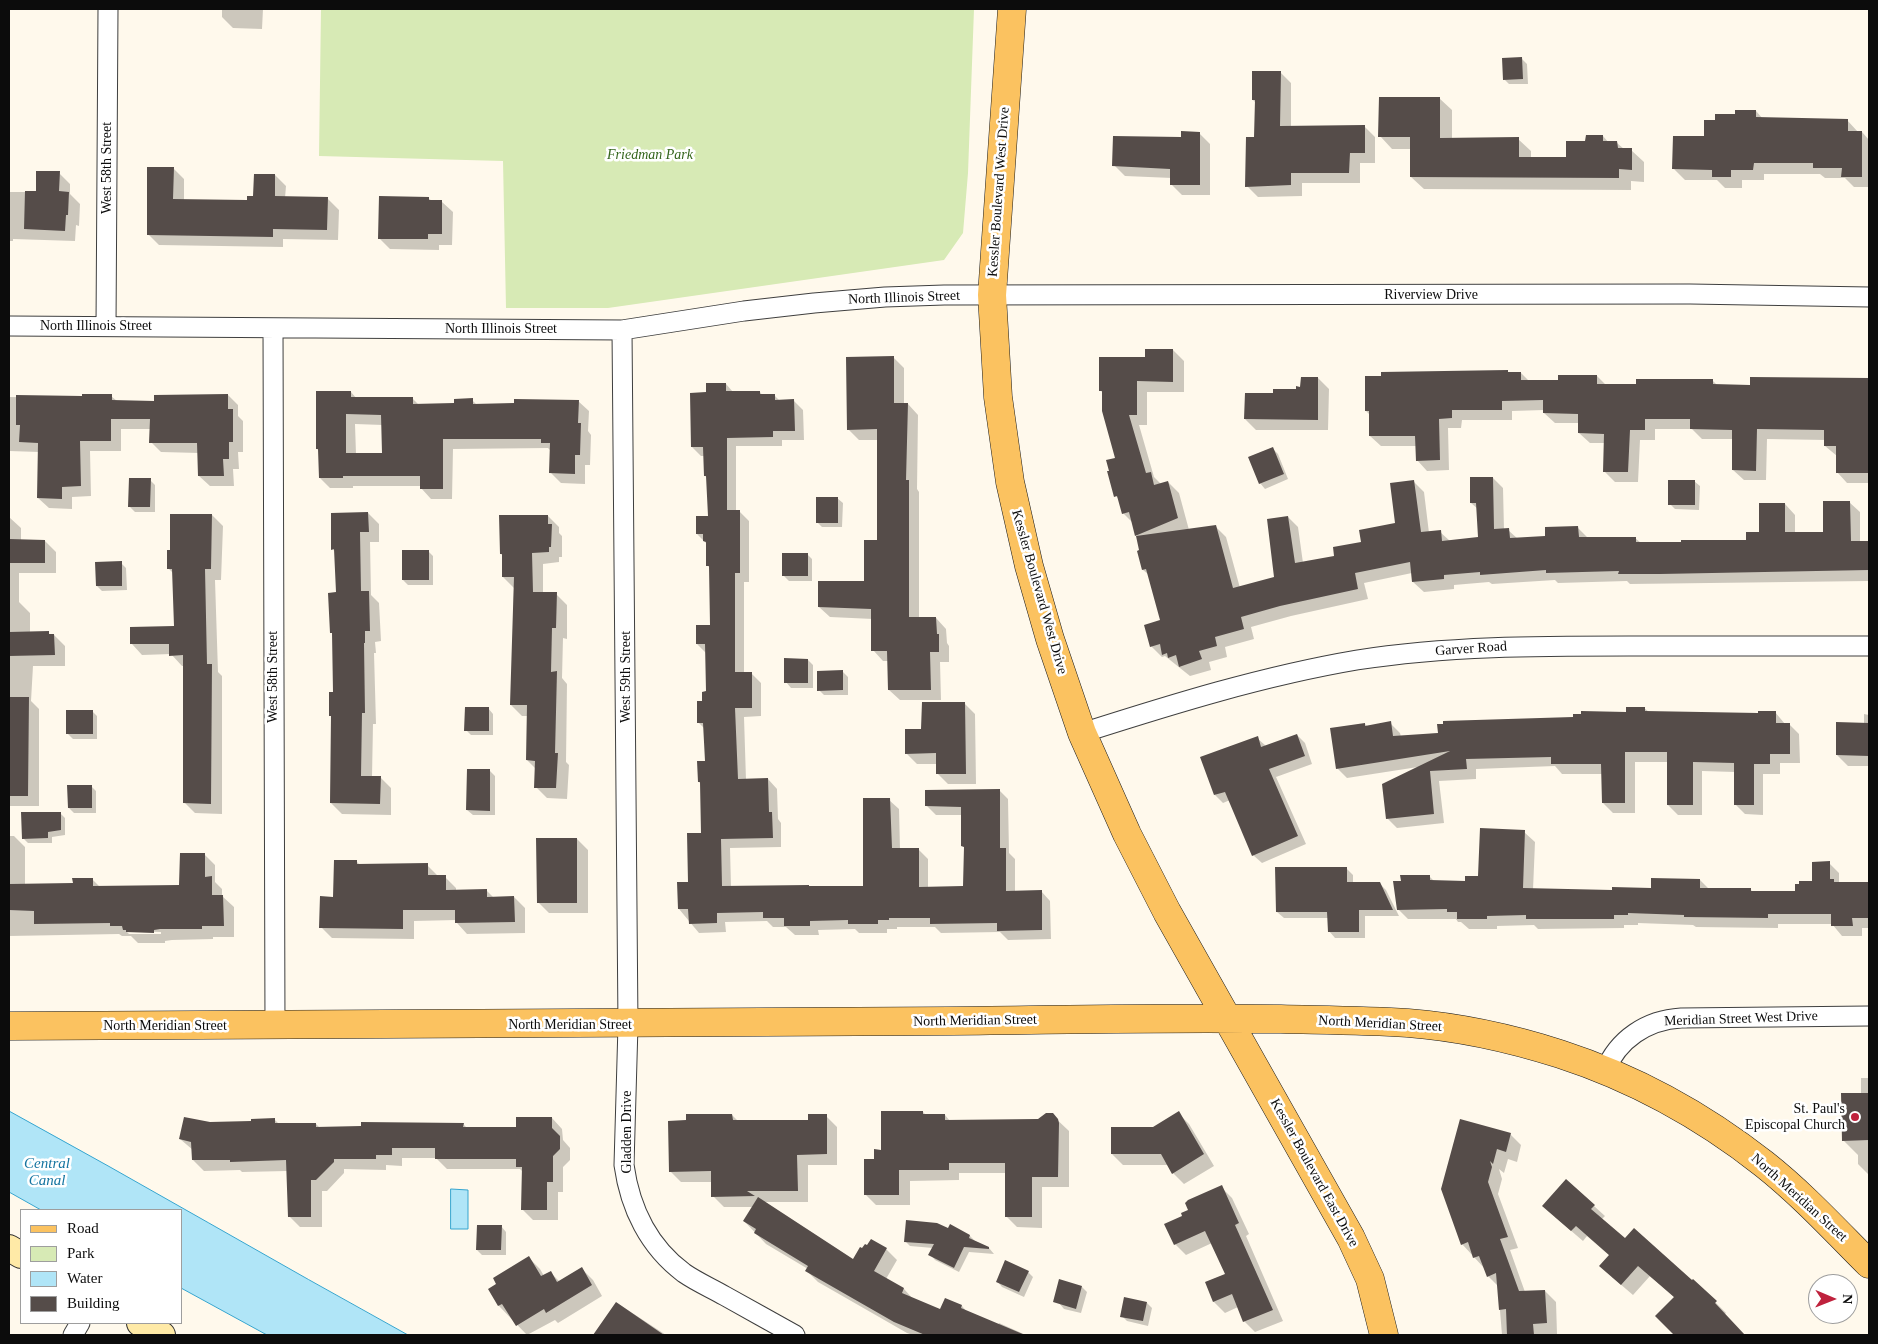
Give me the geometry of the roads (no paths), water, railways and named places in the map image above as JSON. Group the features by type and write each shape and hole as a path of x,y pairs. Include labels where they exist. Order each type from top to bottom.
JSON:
{"main road":[{"name":"Kessler Boulevard West Drive","path":"1012,9 992,295 998,397 1015,506 1028,566 1043,618 1082,733 1131,842 1167,912 1227,1018"},
{"name":"North Meridian Street","path":"9,1026 628,1025 1227,1018 1387,1022 1449,1028 1522,1043 1573,1058 1668,1100 1701,1120 1766,1166 1797,1193 1869,1264"},
{"name":"Kessler Boulevard East Drive","path":"1227,1018 1362,1258 1373,1289 1384,1335"},
{"path":"9,1248 20,1254"},
{"path":"142,1324 162,1335"}],"street":[{"name":"West 58th Street","path":"106,326 108,9"},
{"name":"Riverview Drive","path":"992,295 1690,294 1869,297"},
{"name":"North Illinois Street","path":"9,326 622,330 744,311 814,303 920,296 992,295"},
{"name":"West 58th Street","path":"273,328 275,1026"},
{"name":"West 59th Street","path":"622,330 628,1025"},
{"name":"Garver Road","path":"1082,733 1243,684 1333,665 1412,653 1540,646 1869,646"},
{"name":"Meridian Street West Drive","path":"1606,1071 1611,1059 1628,1038 1642,1028 1659,1020 1681,1018 1869,1016"},
{"name":"Gladden Drive","path":"628,1025 624,1165 630,1197 642,1224 669,1261 686,1274 796,1335"},
{"path":"73,1335 79,1324"}],"water":[{"name":"Central Canal","path":"9,1111 408,1335 267,1335 182,1289 182,1209 39,1209 9,1192"},
{"path":"451,1189 468,1190 468,1229 451,1229"}],"place":[{"name":"St. Paul's Episcopal Church","path":"1855,1117"}],"park label":[{"name":"Friedman Park","path":"650,155"}]}
